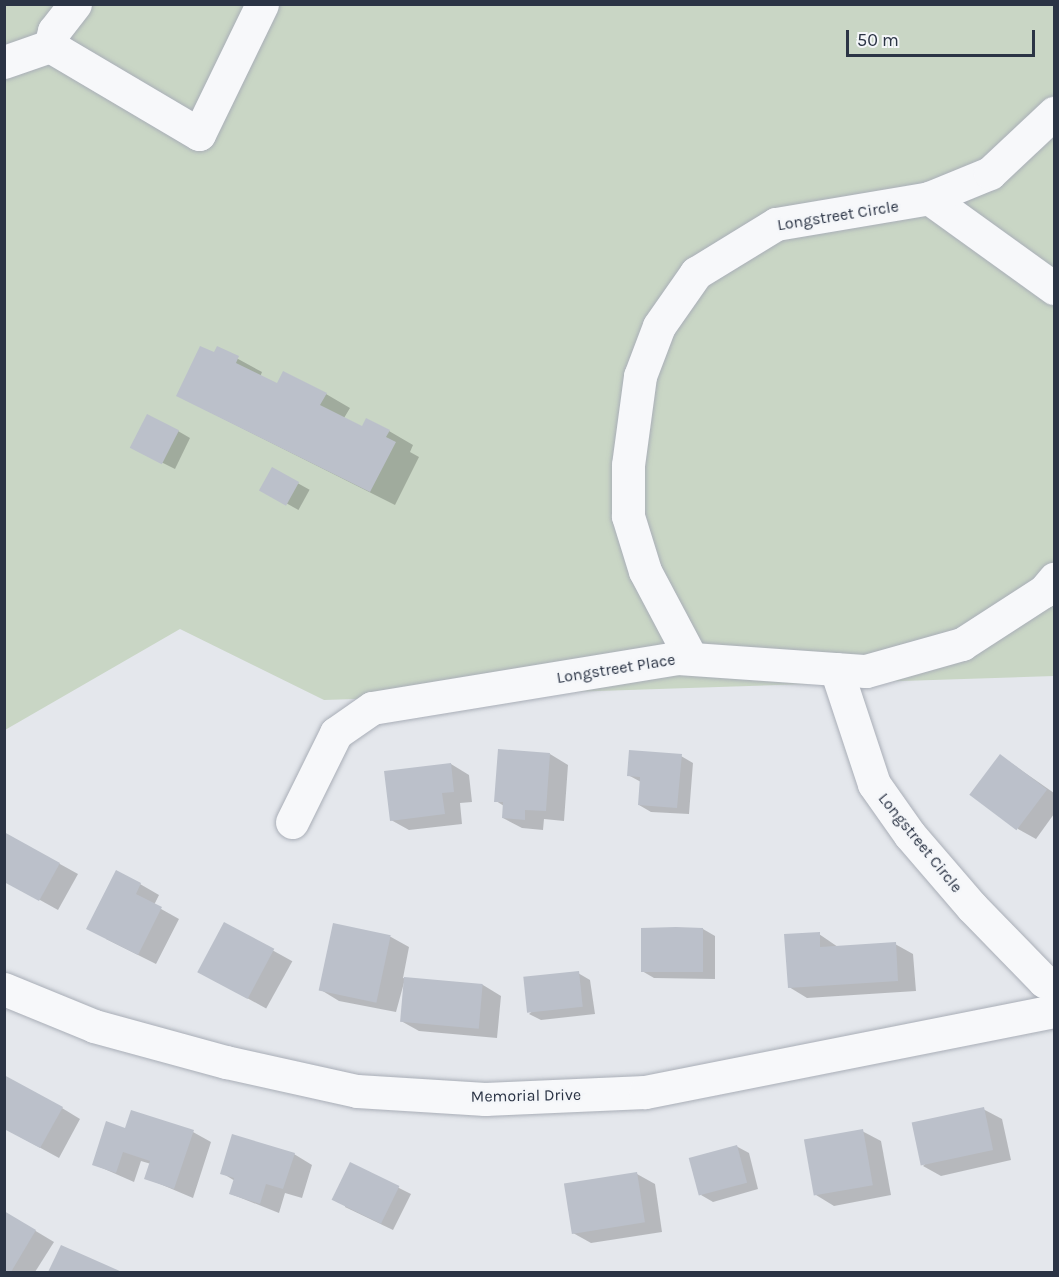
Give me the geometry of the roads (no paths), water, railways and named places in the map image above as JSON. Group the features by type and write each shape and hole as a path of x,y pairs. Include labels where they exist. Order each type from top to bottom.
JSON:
{"street":[{"path":"50,46 54,31 75,4"},
{"path":"4,62 50,46 199,134 262,4"},
{"name":"Longstreet Circle","path":"691,658 645,571 628,516 628,465 640,376 659,326 696,273 776,224 929,198 990,173 1054,113"},
{"path":"929,198 1054,288"},
{"name":"Longstreet Place","path":"292,822 336,733 372,708 691,658 866,671 962,644 1044,591 1054,579"},
{"name":"Longstreet Circle","path":"836,669 874,784 910,835 972,907 1044,981 1054,986"},
{"name":"Memorial Drive","path":"4,989 94,1026 226,1062 357,1091 485,1099 645,1092 1054,1011"}]}
